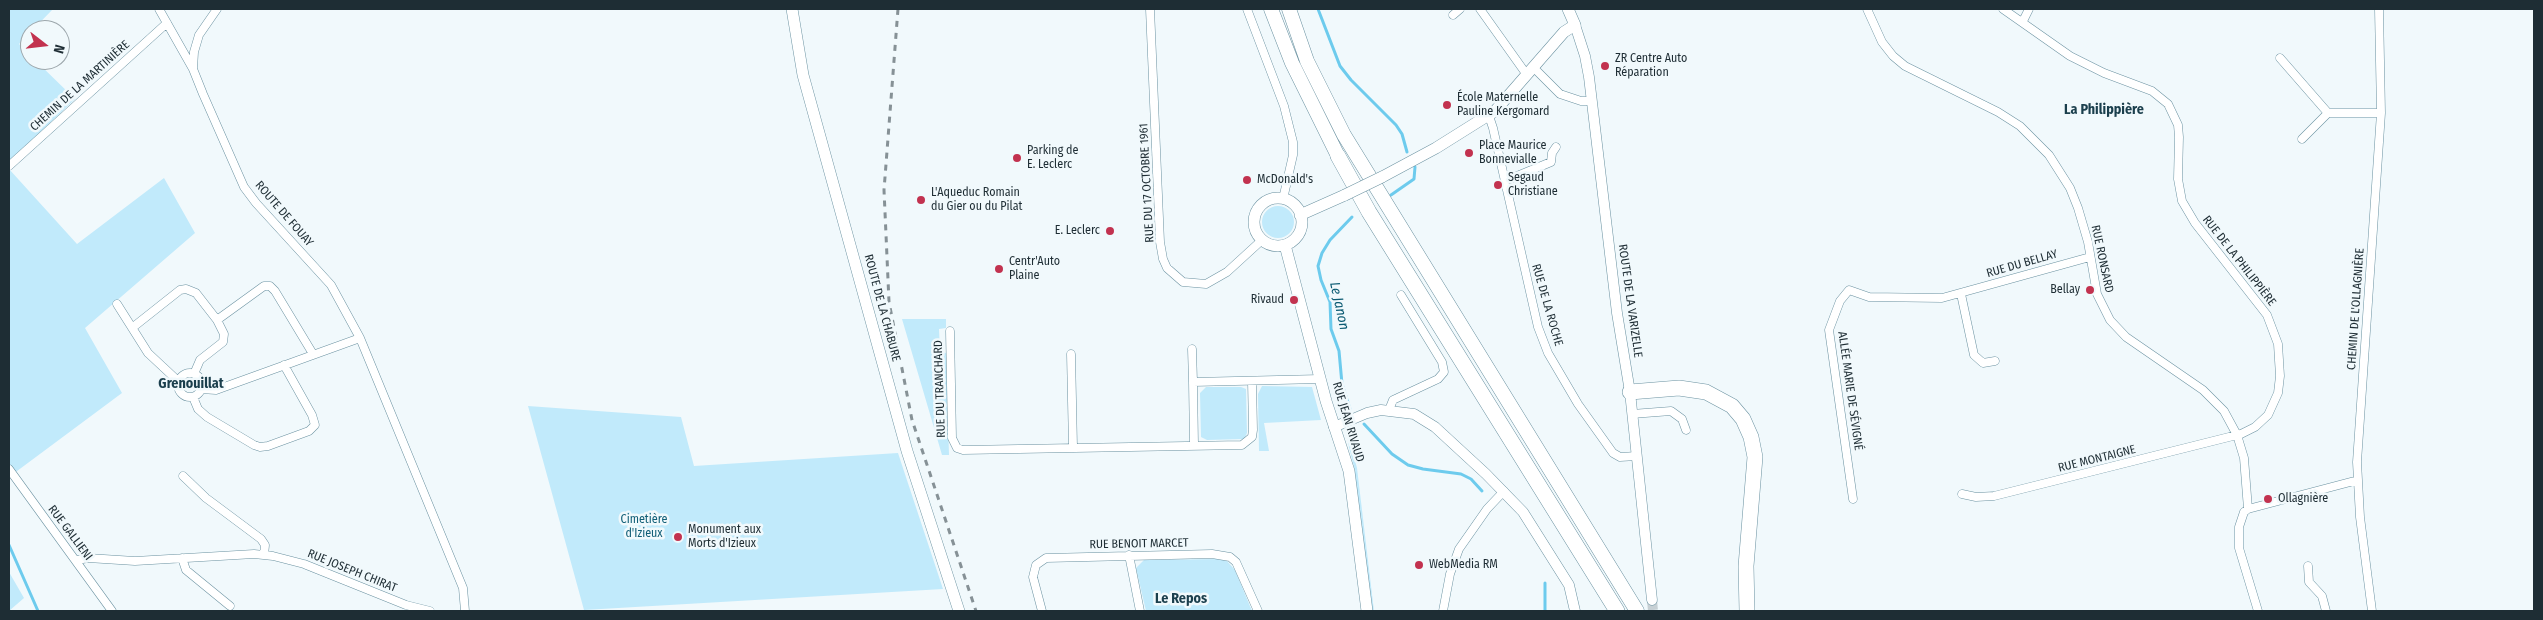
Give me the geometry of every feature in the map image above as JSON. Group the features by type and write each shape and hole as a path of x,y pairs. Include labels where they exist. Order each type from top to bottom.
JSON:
{"highway":[{"path":"1271,9 1292,64 1338,156 1369,212 1617,611"},
{"path":"1289,9 1307,62 1344,135 1637,611"},
{"path":"1630,392 1679,388 1706,392 1732,406 1742,419 1751,437 1755,457 1746,566 1747,611"}],"main road":[{"name":"ROUTE DE LA CHABURE","path":"792,9 803,76 907,452 959,611"},
{"name":"ROUTE DE LA VARIZELLE","path":"1568,9 1574,26"},
{"path":"1300,215 1382,177 1436,148 1488,116 1533,73 1564,32 1574,26"},
{"path":"1283,199 1296,208 1300,215 1300,229 1297,236 1285,245 1273,246 1262,240 1254,227 1256,211 1268,201 1283,199"},
{"name":"RUE JEAN RIVAUD","path":"1285,245 1320,379 1344,456 1352,489 1367,611"}],"street":[{"name":"ROUTE DE FOUAY","path":"159,9 194,69 244,186 256,203 331,285 360,338 463,588 465,611"},
{"name":"ROUTE DE FOUAY","path":"194,69 194,52 199,35 217,9"},
{"name":"RUE DU 17 OCTOBRE 1961","path":"1150,9 1160,234 1165,263 1174,276 1183,282 1206,284 1227,272 1262,240"},
{"path":"1247,9 1284,106 1293,142 1294,155 1283,199"},
{"path":"1453,15 1460,9"},
{"path":"1480,9 1533,73 1560,94 1581,101 1592,102"},
{"name":"RUE RONSARD","path":"1867,9 1882,42 1899,61 1919,74 1998,112 2020,126 2049,155 2070,188 2078,208 2085,227 2097,294 2116,328 2214,399 2224,411 2237,435 2247,470 2246,497 2248,508"},
{"path":"2003,9 2023,22 2029,9"},
{"name":"CHEMIN DE L'OLLAGNIÈRE","path":"2372,611 2360,517 2358,436 2381,114 2379,9"},
{"name":"RUE DE LA PHILIPPIÈRE","path":"2023,22 2070,56 2152,91 2168,104 2178,125 2179,190 2186,210 2257,300 2267,315 2278,344 2280,376 2273,406 2262,422 2237,435"},
{"name":"CHEMIN DE LA MARTINIÈRE","path":"9,166 167,23"},
{"name":"ROUTE DE LA VARIZELLE","path":"1574,26 1585,56 1592,102 1617,313 1630,392 1652,600"},
{"path":"2280,58 2328,113"},
{"path":"2302,139 2328,113 2381,114"},
{"path":"1488,116 1505,181 1551,162 1552,153 1556,147"},
{"name":"RUE DE LA ROCHE","path":"1505,181 1538,327 1548,353 1578,404 1613,453 1620,456 1637,456"},
{"name":"RUE DU BELLAY","path":"1849,290 1863,296 1934,299 1961,294 2090,257"},
{"path":"217,320 261,287 270,286 304,336 313,354"},
{"path":"132,328 180,290 186,289 196,293 217,320 224,334 223,342 200,360 194,374"},
{"name":"ALLÉE MARIE DE SÉVIGNÉ","path":"1849,290 1840,301 1829,330 1853,499"},
{"path":"1961,294 1974,356 1983,363 1995,361"},
{"path":"1389,410 1393,400 1438,380 1444,372 1442,362 1401,295"},
{"path":"117,304 148,353 178,381"},
{"name":"RUE DU TRANCHARD","path":"950,331 952,438 957,448 963,450 1034,450 1073,447 1248,443 1253,430 1252,381"},
{"path":"201,389 216,390 360,338"},
{"path":"1192,349 1194,445"},
{"path":"1071,354 1073,447"},
{"path":"193,397 198,409 208,417 257,447 268,446 309,431 315,424 312,415 284,365"},
{"path":"186,373 194,374 201,382 201,389 193,397 181,394 178,388 178,381 186,373"},
{"path":"1193,382 1320,379"},
{"path":"1334,427 1367,413 1389,410 1414,414 1435,426 1524,512 1569,585 1575,611"},
{"path":"1632,414 1671,411 1682,419 1686,430"},
{"name":"RUE MONTAIGNE","path":"1962,494 1976,497 1994,496 2237,435"},
{"name":"RUE GALLIENI","path":"9,469 112,611"},
{"path":"183,476 206,498 261,539 264,545 264,555"},
{"path":"2258,611 2239,548 2241,518 2248,508 2358,480"},
{"path":"1443,611 1450,574 1459,549 1487,509 1504,491"},
{"name":"RUE BENOIT MARCET","path":"1042,611 1033,577 1034,571 1041,561 1046,558 1212,554 1230,557 1236,562 1258,611"},
{"name":"RUE JOSEPH CHIRAT","path":"76,560 88,558 135,561 264,555 304,564 400,603 430,611"},
{"path":"1129,556 1140,611"},
{"path":"182,558 186,570 230,606"},
{"path":"2308,566 2309,582 2322,596 2326,611"}],"green space":[{"path":"9,9 53,9 42,20 20,20 20,70 45,70 75,99 9,162"},
{"path":"9,169 77,244 164,178 195,233 85,328 122,393 9,477"},
{"path":"1278,206 1284,207 1289,211 1293,216 1293,228 1289,233 1284,237 1278,238 1272,237 1267,233 1263,228 1262,222 1263,216 1267,211 1272,207"},
{"path":"902,319 946,319 946,328 939,329 940,352 946,353 949,455 942,455"},
{"path":"1262,386 1312,387 1321,420 1264,423 1269,451 1259,451 1258,394"},
{"path":"1206,387 1241,387 1246,389 1247,433 1244,439 1207,440 1201,437 1200,393"},
{"name":"Cimetière d'Izieux","path":"528,406 681,417 694,466 898,453 943,589 584,610"},
{"path":"1350,442 1357,468 1374,611 1371,611 1354,467 1348,443"},
{"path":"1220,559 1227,561 1235,570 1252,611 1146,611 1136,568 1144,560"},
{"path":"9,572 24,598 9,611"}],"waterway":[{"name":"Le Janon","path":"1318,9 1340,66 1351,80 1396,125 1402,134 1407,152"},
{"name":"Le Janon","path":"1391,195 1414,179 1415,167"},
{"name":"Le Janon","path":"1350,409 1342,384 1339,351 1331,329 1330,302 1321,280 1318,266 1322,253 1330,240 1352,217"},
{"name":"Le Janon","path":"1364,424 1392,454 1408,465 1461,474 1471,479 1482,491"},
{"path":"9,545 38,611"},
{"name":"Le Janon","path":"1545,583 1545,611"}],"tunnel":[{"path":"1652,600 1653,611"}],"railway":[{"path":"898,9 884,190 889,302 912,420 976,611"}],"place":[{"name":"ZR Centre Auto Réparation","path":"1605,66"},
{"name":"École Maternelle Pauline Kergomard","path":"1447,105"},
{"name":"Place Maurice Bonnevialle","path":"1469,153"},
{"name":"Parking de E. Leclerc","path":"1017,158"},
{"name":"McDonald's","path":"1247,180"},
{"name":"Segaud Christiane","path":"1498,185"},
{"name":"L'Aqueduc Romain du Gier ou du Pilat","path":"921,200"},
{"name":"E. Leclerc","path":"1110,231"},
{"name":"Centr'Auto Plaine","path":"999,269"},
{"name":"Bellay","path":"2090,290"},
{"name":"Rivaud","path":"1294,300"},
{"name":"Ollagnière","path":"2268,499"},
{"name":"Monument aux Morts d'Izieux","path":"678,537"},
{"name":"WebMedia RM","path":"1419,565"}],"district":[{"name":"La Philippière","path":"2104,110"},
{"name":"Grenouillat","path":"191,384"},
{"name":"Le Repos","path":"1181,599"}]}
